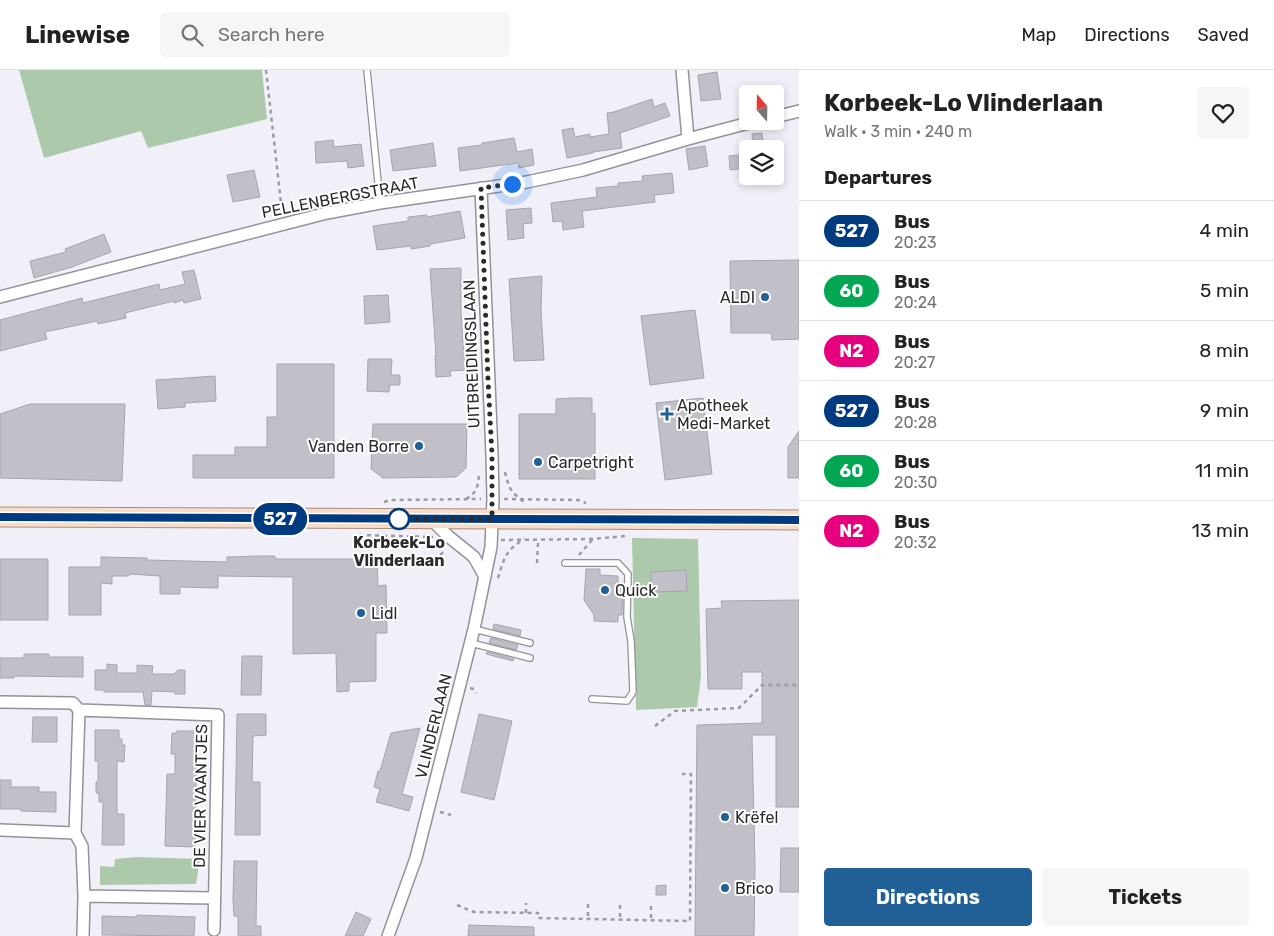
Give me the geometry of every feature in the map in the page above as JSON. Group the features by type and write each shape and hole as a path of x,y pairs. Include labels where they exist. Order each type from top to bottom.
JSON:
{"main road":[{"path":"0,517 799,520"}],"street":[{"path":"682,70 688,139"},
{"path":"784,115 799,112"},
{"name":"PELLENBERGSTRAAT","path":"0,297 326,213 380,203 527,182 583,170 739,126"},
{"name":"UITBREIDINGSLAAN","path":"481,188 492,455 492,519"},
{"path":"431,519 474,557 484,577"},
{"name":"VLINDERLAAN","path":"388,936 416,858 471,643 491,547 492,519"},
{"name":"DE VIER VAANTJES","path":"0,702 73,703 79,710 218,715 214,930"},
{"path":"79,710 75,832 82,846 83,936"},
{"path":"0,830 75,832"},
{"path":"84,896 214,898"}],"lane":[{"path":"367,70 380,203"},
{"path":"565,563 618,563 628,574 627,617 631,641 633,692 627,701 592,699"},
{"path":"474,629 530,643"},
{"path":"471,643 530,658"}],"path":[{"path":"266,70 283,224"},
{"path":"465,501 473,495 478,487"},
{"path":"508,487 512,493 529,507"},
{"path":"382,502 390,500 477,500"},
{"path":"512,500 578,500 591,504"},
{"path":"393,536 393,565"},
{"path":"504,558 512,547 525,539"},
{"path":"576,563 576,558 593,539"},
{"path":"537,563 538,543"},
{"path":"434,560 449,547"},
{"path":"655,726 675,711 739,708 762,685 799,685"},
{"path":"457,905 474,912 538,914 538,918 690,920 691,774 682,774"},
{"path":"439,811 451,815"},
{"path":"526,903 526,913"},
{"path":"588,904 588,919"},
{"path":"620,905 620,919"},
{"path":"651,906 651,920"}],"green space":[{"path":"19,70 262,70 267,119 148,148 141,131 44,158"},
{"path":"632,538 698,539 701,677 697,707 636,710"},
{"path":"137,857 200,859 196,884 100,885 100,866 114,867 115,859"}],"building":[{"path":"717,72 721,99 701,101 698,75"},
{"path":"652,99 654,107 665,103 670,116 620,133 622,148 567,158 562,130 573,128 575,137 590,134 590,137 609,134 607,113"},
{"path":"762,133 763,140 752,140 752,134"},
{"path":"514,138 517,152 532,149 534,165 519,168 518,163 460,171 458,148"},
{"path":"333,140 334,147 361,144 364,166 348,168 347,161 316,163 315,142"},
{"path":"433,143 436,166 393,171 390,150"},
{"path":"705,146 708,166 689,170 686,149"},
{"path":"739,155 739,169 730,170 729,156"},
{"path":"254,170 260,197 233,202 227,175"},
{"path":"672,173 674,193 654,195 655,202 582,211 584,227 563,230 562,221 553,222 551,203 597,197 596,188 618,186 618,183 643,181 642,176"},
{"path":"531,208 532,223 523,224 524,238 508,240 506,210"},
{"path":"460,211 465,238 411,249 411,246 377,250 373,226 408,221 408,217 427,215 427,217"},
{"path":"104,234 111,252 72,267 34,278 30,261 66,252 65,249"},
{"name":"ALDI","path":"799,260 799,339 772,340 771,333 731,333 730,261"},
{"path":"461,268 461,313 465,370 450,371 451,376 436,377 430,269"},
{"path":"194,270 201,299 184,303 183,300 174,303 174,301 125,313 126,318 98,324 97,321 45,332 47,339 0,351 0,320 82,298 83,303 159,284 160,290 185,284 182,272"},
{"path":"542,276 541,311 544,360 514,361 509,279"},
{"path":"388,295 390,322 365,324 364,296"},
{"path":"695,310 704,378 650,385 641,316"},
{"path":"368,359 392,359 391,375 400,375 400,385 390,385 389,392 367,391"},
{"path":"277,364 334,364 334,478 193,478 193,455 235,455 235,447 267,447 267,417 277,417"},
{"path":"215,376 216,401 185,403 185,407 158,409 156,380"},
{"path":"592,398 592,414 595,413 595,479 519,479 519,414 556,414 556,399"},
{"path":"703,398 712,474 665,480 656,403"},
{"path":"30,404 125,404 122,481 0,478 0,414"},
{"name":"Vanden Borre","path":"373,424 467,424 466,468 456,477 383,478 371,469"},
{"path":"799,431 799,478 788,478 788,447"},
{"path":"275,556 275,559 377,559 378,586 386,585 387,633 376,633 376,681 349,682 349,691 337,692 336,653 293,654 293,577 218,576 218,588 180,587 180,594 160,594 160,576 129,574 129,576 112,576 112,584 101,583 101,615 69,615 69,567 101,567 101,557 227,562 227,557"},
{"path":"0,559 48,559 48,620 0,620"},
{"name":"Quick","path":"586,569 600,569 600,575 618,576 618,582 623,583 622,615 618,615 618,622 594,621 594,615 584,600"},
{"path":"686,570 687,591 652,592 651,572"},
{"path":"799,600 799,807 776,807 776,735 752,735 755,866 754,936 695,936 697,725 762,723 762,672 742,672 742,689 708,689 706,609 722,608 721,601"},
{"path":"494,624 521,630 520,636 493,629"},
{"path":"491,638 518,645 516,650 489,643"},
{"path":"487,652 514,659 513,661 486,654"},
{"path":"24,654 49,654 49,657 83,657 83,677 14,676 14,678 0,678 0,658 24,658"},
{"path":"242,656 262,656 261,695 241,695"},
{"path":"107,664 117,665 117,673 137,673 137,665 153,666 152,674 174,674 178,670 185,670 185,694 152,691 151,705 145,705 143,692 104,692 104,690 95,690 95,670 107,670"},
{"path":"237,714 266,714 266,735 253,736 252,782 260,782 260,835 235,835"},
{"path":"479,714 512,721 494,800 461,792"},
{"path":"33,717 57,717 57,742 32,742"},
{"path":"420,728 402,794 413,797 409,811 376,802 380,789 374,787 391,733"},
{"path":"95,730 119,730 119,739 122,739 122,745 125,745 124,762 117,761 117,814 124,814 124,845 102,845 103,802 99,802 99,793 96,793 98,761 95,761"},
{"path":"177,731 197,731 195,847 165,846 167,774 175,774 175,754 171,754 172,733 177,733"},
{"path":"0,780 11,780 11,787 39,787 39,792 56,792 56,812 0,809"},
{"path":"781,848 799,848 799,892 780,892"},
{"path":"234,861 257,861 256,926 261,926 261,936 238,936 238,916 234,916 233,900"},
{"path":"666,885 666,895 656,895 656,886"},
{"path":"356,912 371,919 363,936 345,936"},
{"path":"137,915 195,917 194,936 102,935 102,916 137,917"},
{"path":"469,925 534,927 534,936 468,936"}],"bus line":[{"name":"527","path":"0,517 799,520"}],"place":[{"name":"ALDI","path":"765,297"},
{"name":"Apotheek Medi-Market","path":"667,414"},
{"name":"Vanden Borre","path":"419,446"},
{"name":"Carpetright","path":"538,462"},
{"name":"Korbeek-Lo Vlinderlaan","path":"399,519"},
{"name":"Quick","path":"605,590"},
{"name":"Lidl","path":"361,613"},
{"name":"Krëfel","path":"725,817"},
{"name":"Brico","path":"725,888"}],"route":[{"path":"399,519 492,519 492,455 481,188 512,184"}]}
